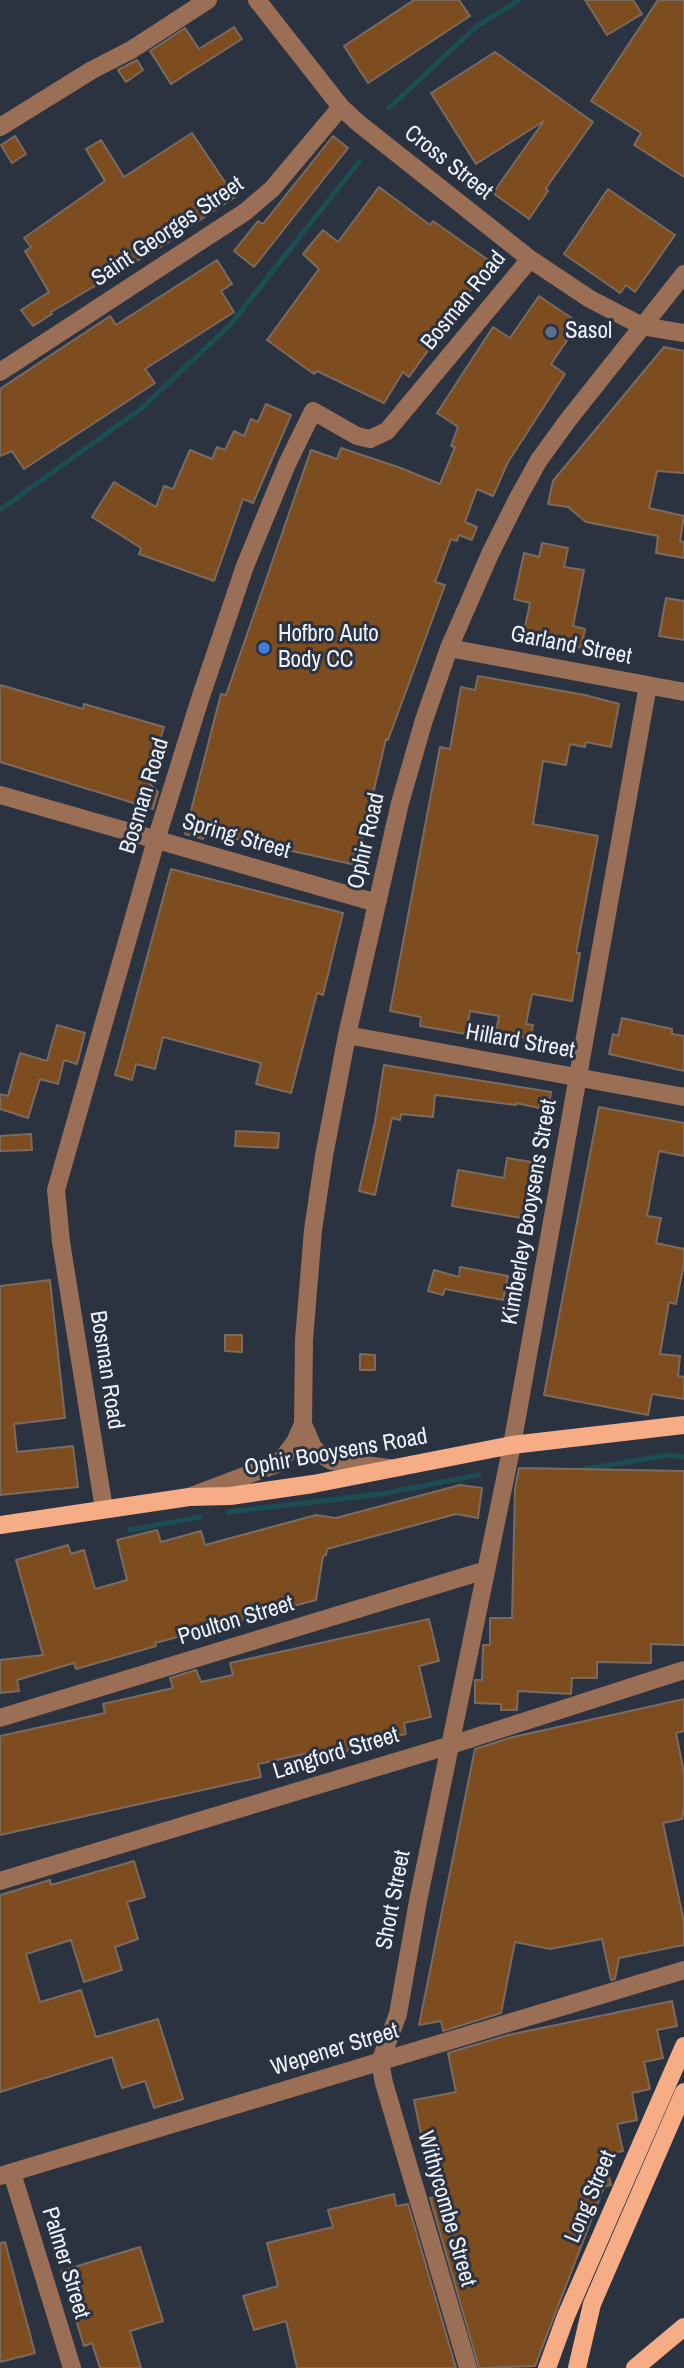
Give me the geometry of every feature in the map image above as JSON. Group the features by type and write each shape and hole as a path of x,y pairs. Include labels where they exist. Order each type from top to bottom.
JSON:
{"main road":[{"name":"Ophir Booysens Road","path":"0,1525 189,1497 248,1494 512,1445 683,1425"},
{"name":"Long Street","path":"547,2368 566,2316 684,2046"},
{"name":"Long Street","path":"577,2368 592,2304 684,2092"},
{"path":"603,2234 620,2211 640,2167 652,2152 661,2146"},
{"path":"635,2368 684,2327"}],"street":[{"path":"0,127 92,70 131,50 208,0"},
{"name":"Cross Street","path":"257,0 341,107 530,259 590,299 642,326 684,333"},
{"path":"92,70 127,41 186,1"},
{"name":"Saint Georges Street","path":"0,372 245,212 272,189 341,107"},
{"name":"Bosman Road","path":"104,1508 61,1242 56,1190 156,840 245,566 287,464 313,411 357,436 370,439 387,431 530,259"},
{"name":"Ophir Road","path":"303,1424 304,1340 313,1230 324,1156 347,1035 377,903 424,720 449,648 490,554 539,460 684,274"},
{"name":"Garland Street","path":"449,648 684,692"},
{"name":"Kimberley Booysens Street","path":"451,1745 512,1445 648,685"},
{"name":"Spring Street","path":"0,795 377,903"},
{"name":"Hillard Street","path":"347,1035 684,1097"},
{"path":"303,1424 313,1447 326,1459 393,1469"},
{"path":"189,1497 279,1463 295,1442 303,1424"},
{"name":"Poulton Street","path":"0,1718 486,1570"},
{"name":"Langford Street","path":"0,1881 451,1745 684,1670"},
{"name":"Short Street","path":"380,2062 398,2014 418,1900 451,1745"},
{"name":"Wepener Street","path":"6,2174 684,1970"},
{"name":"Withycombe Street","path":"380,2062 468,2368"},
{"name":"Palmer Street","path":"6,2174 72,2368"}],"building":[{"path":"414,0 459,0 470,16 368,83 344,46"},
{"path":"585,0 633,0 642,14 607,35"},
{"path":"658,0 684,0 684,177 634,145 641,133 591,101"},
{"path":"234,27 242,39 171,84 150,51 185,28 199,49"},
{"path":"495,52 593,122 546,188 548,191 529,219 493,193 544,121 476,164 431,93"},
{"path":"137,60 143,70 126,82 118,70"},
{"path":"192,133 235,197 197,222 186,213 193,224 167,243 51,312 52,314 33,326 21,310 49,292 25,251 31,247 24,238 105,181 86,149 101,140 124,177"},
{"path":"15,136 26,154 12,163 1,145"},
{"path":"333,136 348,148 254,267 234,251 258,221 263,224"},
{"path":"379,187 430,225 433,221 491,262 409,377 403,372 384,403 317,371 314,374 267,340 319,269 303,254 323,230 338,242"},
{"path":"608,189 675,235 635,292 626,285 620,293 564,254"},
{"path":"217,260 232,284 221,291 234,312 145,369 155,383 24,469 12,451 0,456 0,389 110,316 116,325"},
{"path":"539,296 579,323 551,364 565,374 508,462 493,496 477,489 465,522 477,527 472,540 459,535 457,541 451,539 435,582 445,585 388,740 386,739 356,865 205,832 203,839 185,834 221,694 226,695 311,450 337,459 341,448 440,484 455,447 451,446 458,427 437,413 493,327 510,338"},
{"path":"664,347 684,351 684,473 657,471 649,508 684,516 680,541 684,542 684,558 656,553 658,536 586,522 568,507 548,504 553,481"},
{"path":"266,404 291,415 253,503 243,499 214,581 139,554 141,548 92,517 114,482 156,507 164,486 173,489 190,450 212,459 217,447 225,450 234,431 244,436 251,419 258,422"},
{"path":"542,543 568,548 564,567 584,570 573,626 585,629 581,648 523,636 530,603 514,599 524,553 539,557"},
{"path":"666,598 684,601 684,640 659,636"},
{"path":"478,676 585,695 619,704 611,747 586,742 585,747 570,744 566,765 543,761 533,824 598,836 576,953 580,953 572,1001 532,994 526,1024 533,1025 530,1039 496,1032 499,1016 470,1011 466,1034 420,1026 421,1017 390,1011 440,747 450,749 461,687 475,690"},
{"path":"0,685 83,709 84,704 164,727 148,782 158,792 153,809 0,762"},
{"path":"171,869 343,913 323,995 317,993 291,1093 256,1084 261,1063 163,1037 155,1069 136,1064 132,1080 115,1075"},
{"path":"622,1018 672,1029 672,1034 684,1036 684,1071 609,1054 613,1034 618,1036"},
{"path":"57,1025 85,1033 77,1064 64,1060 58,1084 40,1079 28,1118 0,1109 0,1094 8,1096 20,1053 47,1061"},
{"path":"384,1065 551,1092 548,1110 516,1103 435,1095 433,1117 401,1114 400,1120 392,1118 375,1195 359,1191 375,1122"},
{"path":"599,1107 684,1123 684,1156 659,1151 647,1216 661,1218 656,1243 684,1249 676,1304 669,1302 660,1354 680,1356 678,1376 684,1377 684,1399 652,1394 648,1415 544,1395"},
{"path":"236,1131 279,1133 278,1148 235,1146"},
{"path":"31,1134 32,1150 0,1151 0,1136"},
{"path":"507,1158 537,1163 527,1219 452,1206 458,1170 504,1178"},
{"path":"460,1267 508,1276 503,1300 445,1289 443,1295 428,1291 434,1270 459,1277"},
{"path":"50,1280 65,1418 14,1424 17,1452 73,1446 78,1487 0,1495 0,1286"},
{"path":"225,1335 242,1335 242,1352 225,1351"},
{"path":"360,1354 375,1355 375,1370 360,1370"},
{"path":"519,1468 684,1471 684,1645 651,1644 651,1663 597,1662 597,1678 572,1678 571,1694 518,1691 517,1710 501,1710 501,1704 475,1703 475,1680 482,1680 483,1645 490,1645 490,1618 512,1618 515,1489"},
{"path":"460,1485 482,1488 478,1518 456,1514 327,1549 326,1555 323,1556 316,1600 155,1643 156,1646 76,1669 74,1663 17,1680 19,1691 0,1693 0,1660 43,1655 16,1560 68,1545 71,1554 84,1550 95,1589 127,1580 117,1540 157,1530 161,1542 201,1531 205,1545 316,1515 336,1518"},
{"path":"429,1619 439,1661 419,1666 431,1717 404,1723 406,1734 329,1756 327,1749 258,1764 261,1777 0,1835 0,1736 105,1713 103,1704 173,1688 170,1678 196,1670 201,1682 233,1675 230,1663"},
{"path":"684,1699 684,1731 676,1733 684,1773 684,1808 682,1819 663,1823 684,1922 684,1945 619,1958 615,1979 611,1980 602,1939 550,1949 515,1942 501,2013 443,2031 441,2021 419,2025 475,1749 513,1737"},
{"path":"134,1861 145,1897 127,1902 138,1939 115,1947 122,1970 84,1982 71,1940 26,1954 40,2002 81,1990 96,2037 158,2019 183,2099 154,2108 145,2081 122,2088 112,2057 0,2092 0,1895 50,1880 51,1885"},
{"path":"672,2001 677,2026 657,2030 663,2058 644,2062 650,2089 632,2093 637,2120 617,2124 623,2151 604,2155 611,2185 604,2187 535,2366 479,2368 430,2198 434,2197 414,2100 456,2092 448,2053 508,2035"},
{"path":"394,2194 396,2206 408,2204 456,2368 297,2368 286,2321 254,2330 243,2296 278,2286 267,2243 333,2227 328,2210"},
{"path":"5,2242 35,2353 0,2362 0,2243"},
{"path":"140,2247 163,2321 130,2331 141,2368 100,2368 92,2343 84,2346 61,2271"}],"waterway":[{"path":"389,108 476,27 519,0"},
{"path":"0,510 142,408 230,325 359,162"},
{"path":"580,1470 669,1455 684,1457"},
{"path":"228,1512 381,1494 479,1475"},
{"path":"130,1530 200,1517"}],"place":[{"name":"Sasol","path":"551,332"},
{"name":"Hofbro Auto Body CC","path":"264,648"}]}
